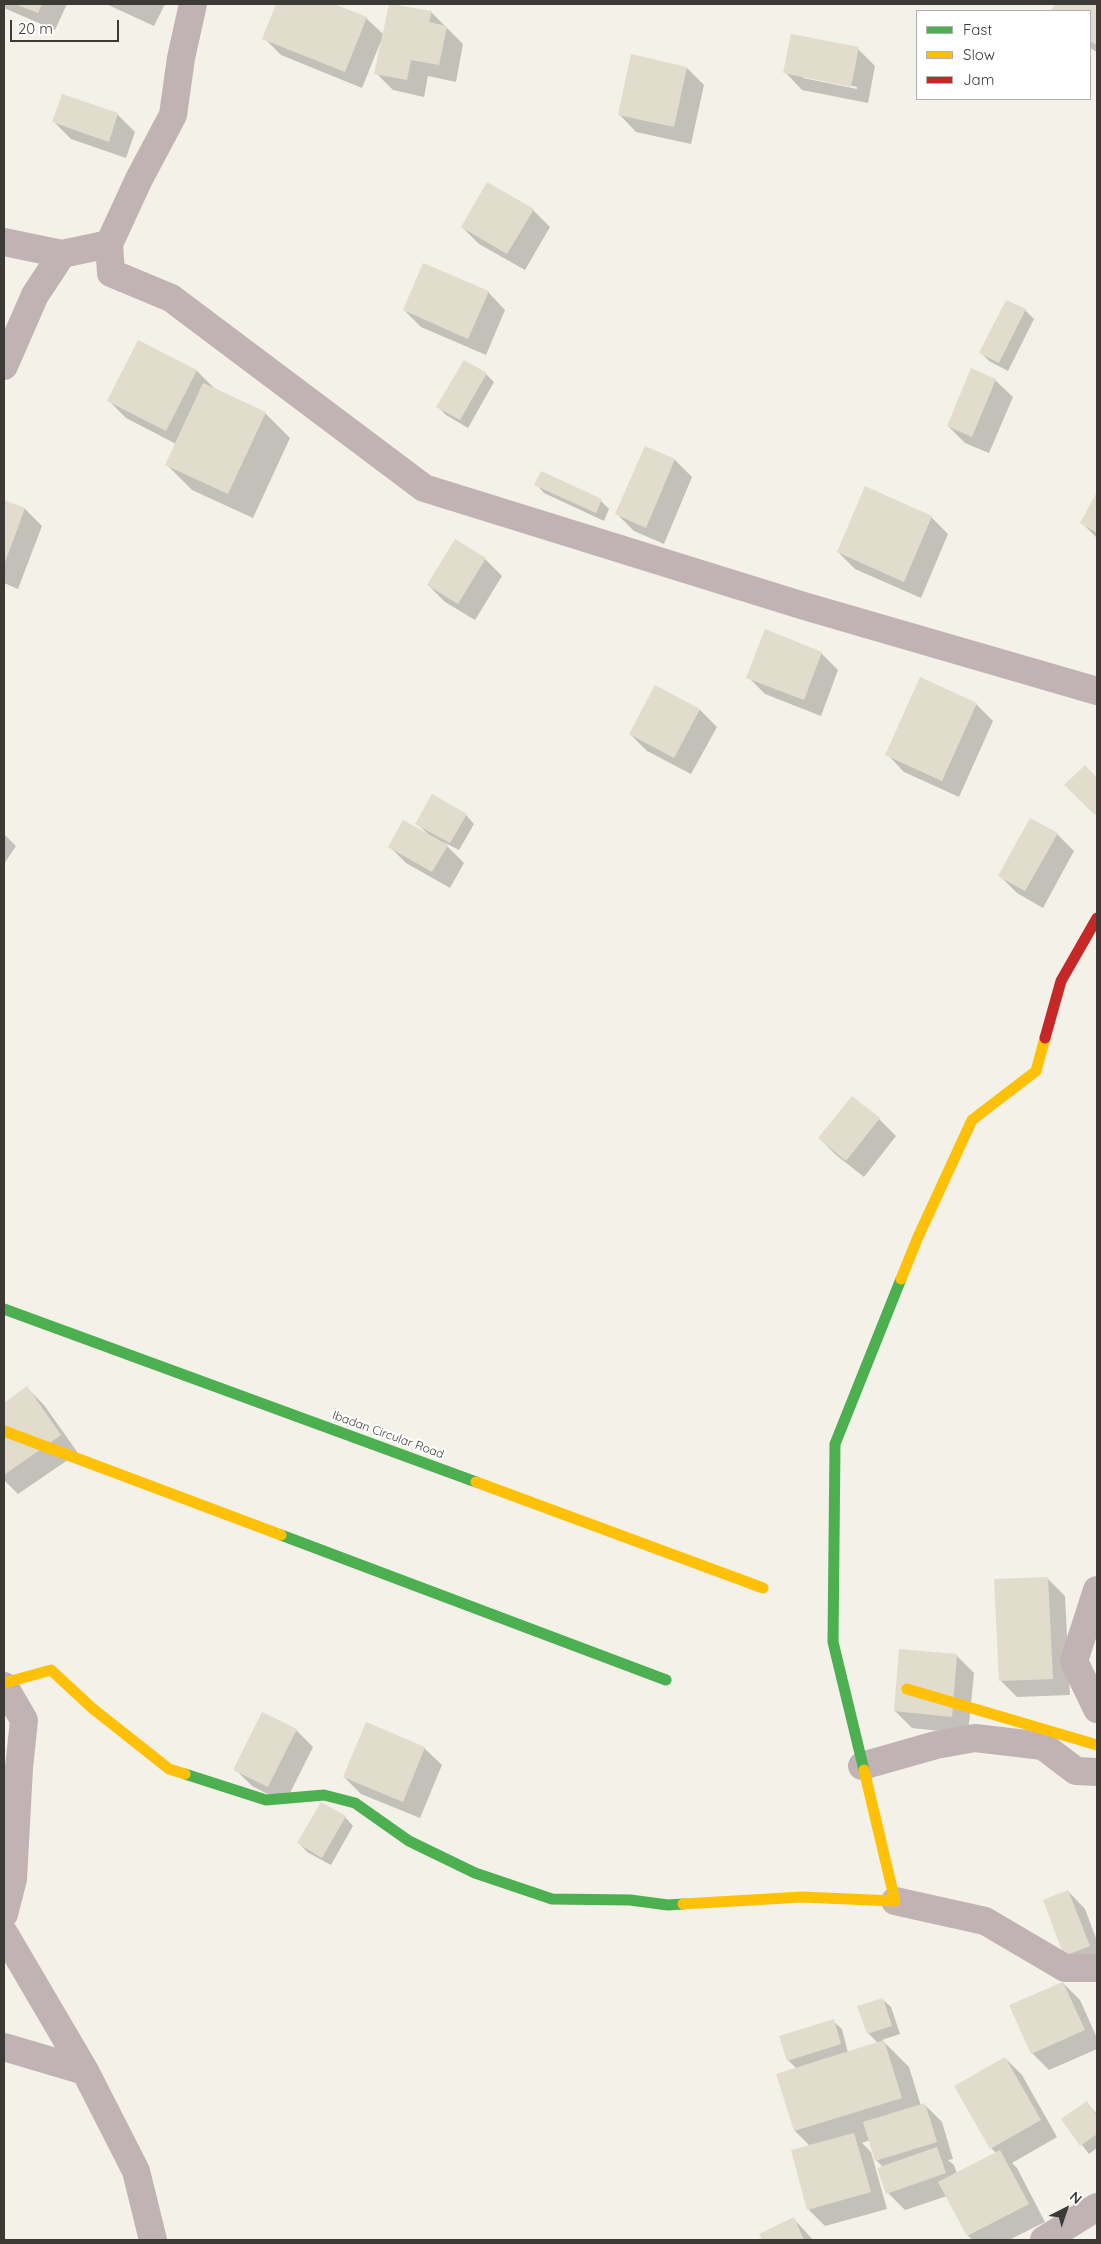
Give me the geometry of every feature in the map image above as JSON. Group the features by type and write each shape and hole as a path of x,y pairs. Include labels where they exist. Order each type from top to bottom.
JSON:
{"main road":[{"path":"4,1685 51,1670 92,1708 169,1769 266,1800 324,1795 354,1803 409,1841 475,1873 552,1899 630,1900 668,1905 802,1897 895,1901 833,1642 835,1444 918,1237 972,1120 1036,1071 1061,981 1097,918"},
{"name":"Ibadan Circular Road","path":"4,1308 763,1588"},
{"path":"4,1431 666,1680"},
{"path":"907,1689 1097,1745"}],"street":[{"path":"193,4 181,58 173,115 139,179 109,244 111,273 171,298 424,488 804,606 1097,692"},
{"path":"4,242 62,254 109,244"},
{"path":"4,366 35,295 62,254"},
{"path":"1097,1590 1074,1661 1097,1709"},
{"path":"4,1685 24,1720 19,1768 13,1879 4,1914"},
{"path":"862,1766 936,1745 975,1738 1043,1746 1076,1771 1097,1772"},
{"path":"895,1901 985,1921 1065,1968 1097,1968"},
{"path":"4,1934 84,2071 136,2171 153,2240"},
{"path":"4,2047 84,2071"},
{"path":"1044,2240 1097,2207"}],"building":[{"path":"15,4 42,4 38,13"},
{"path":"276,4 334,4 367,17 345,72 262,39"},
{"path":"389,4 432,11 429,22 447,26 439,65 411,60 407,80 374,74"},
{"path":"1055,4 1097,4 1097,45 1091,42 1091,10 1052,10"},
{"path":"791,34 859,47 851,87 783,73"},
{"path":"631,54 687,67 674,127 618,115"},
{"path":"62,94 118,113 109,142 52,122"},
{"path":"487,182 534,209 507,254 461,227"},
{"path":"423,263 489,291 468,339 403,310"},
{"path":"1006,300 1026,309 999,363 979,353"},
{"path":"138,340 197,370 166,431 107,401"},
{"path":"464,360 487,373 460,420 436,407"},
{"path":"971,368 996,379 972,437 947,426"},
{"path":"203,383 266,412 228,494 165,465"},
{"path":"645,446 675,459 646,528 615,514"},
{"path":"541,471 602,499 596,513 534,485"},
{"path":"865,486 932,516 904,582 837,552"},
{"path":"1097,492 1097,533 1080,523"},
{"path":"4,500 25,508 4,565"},
{"path":"455,539 486,558 458,604 427,585"},
{"path":"765,629 822,652 804,700 746,678"},
{"path":"920,677 977,703 942,781 885,755"},
{"path":"655,685 700,709 674,758 629,734"},
{"path":"1085,765 1097,778 1097,813 1095,815 1064,785"},
{"path":"432,794 467,814 450,843 415,824"},
{"path":"1030,818 1058,833 1025,891 998,876"},
{"path":"403,820 448,845 432,872 388,847"},
{"path":"852,1096 880,1118 846,1161 818,1138"},
{"path":"27,1386 61,1435 4,1475 4,1403"},
{"path":"1048,1577 1053,1679 999,1681 994,1579"},
{"path":"899,1649 957,1654 952,1717 894,1711"},
{"path":"262,1712 297,1729 268,1787 233,1770"},
{"path":"366,1722 425,1747 403,1802 343,1777"},
{"path":"321,1802 346,1816 322,1858 297,1843"},
{"path":"1068,1890 1090,1946 1064,1956 1043,1900"},
{"path":"1063,1982 1085,2030 1031,2054 1009,2005"},
{"path":"883,1998 892,2026 867,2034 857,2006"},
{"path":"834,2019 841,2044 787,2061 779,2036"},
{"path":"884,2040 902,2098 794,2131 776,2074"},
{"path":"1005,2057 1041,2120 990,2149 954,2086"},
{"path":"1087,2101 1097,2116 1097,2134 1080,2146 1061,2119"},
{"path":"925,2103 937,2142 875,2161 863,2122"},
{"path":"854,2133 871,2192 807,2210 791,2150"},
{"path":"937,2147 946,2173 886,2194 877,2168"},
{"path":"1000,2150 1029,2204 967,2236 938,2182"},
{"path":"794,2217 804,2240 762,2240 759,2234"}],"traffic: fast":[{"path":"864,1770 833,1642 835,1444 901,1279"},
{"path":"4,1309 476,1482"},
{"path":"281,1535 666,1680"},
{"path":"185,1774 266,1800 324,1795 355,1803 409,1841 475,1873 552,1899 630,1900 668,1905 683,1904"}],"traffic: slow":[{"path":"901,1279 918,1237 972,1120 1036,1071 1045,1038"},
{"path":"4,1431 281,1535"},
{"path":"476,1482 763,1588"},
{"path":"4,1683 51,1670 92,1708 169,1769 185,1774"},
{"path":"907,1689 1097,1745"},
{"path":"683,1904 802,1897 895,1901 864,1770"}],"traffic: jam":[{"path":"1045,1038 1061,981 1097,918"}]}
